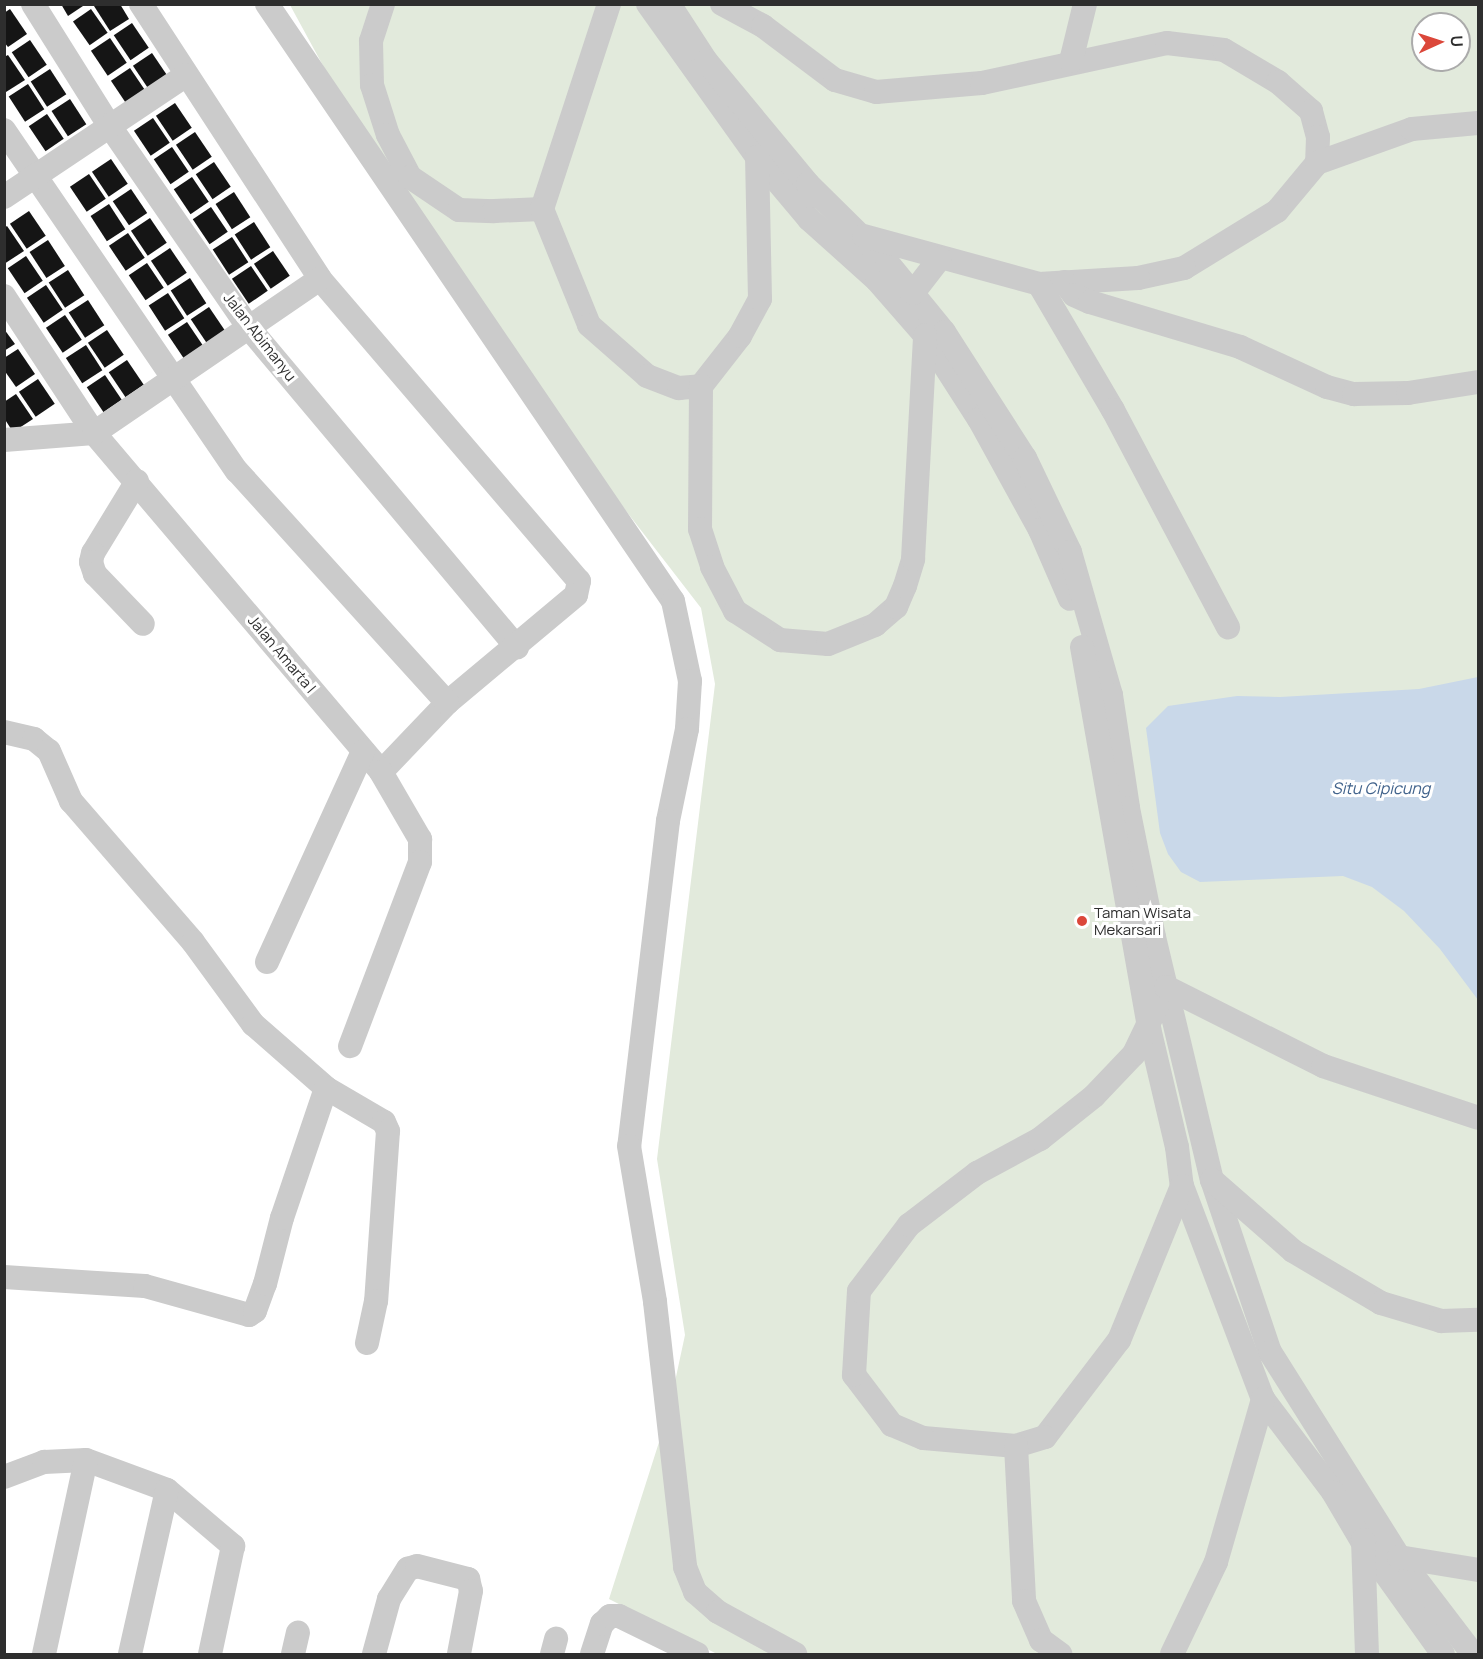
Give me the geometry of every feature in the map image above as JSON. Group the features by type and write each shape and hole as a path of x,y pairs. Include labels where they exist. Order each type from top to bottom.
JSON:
{"street":[{"name":"Jalan Abimanyu","path":"33,4 109,125 249,328 517,648"},
{"path":"141,4 320,279 579,581 576,595 517,648 447,703 381,772"},
{"path":"267,4 674,601 690,681 687,729 668,821 629,1146 655,1302 685,1567 695,1592 717,1612 795,1654"},
{"path":"383,4 371,41 372,85 388,135 410,177 459,210 542,209"},
{"path":"609,4 542,209 589,325 647,376 680,387 700,386"},
{"path":"648,4 757,157 809,219 877,280 925,335 979,419 1040,530 1074,608 1096,711 1149,1028 1177,1147 1182,1186 1263,1399 1333,1492 1362,1541 1443,1654"},
{"path":"669,4 706,61 800,175 913,293 961,354 1025,458 1070,552 1112,695 1128,808 1166,987 1212,1180 1270,1352 1400,1557 1473,1654"},
{"path":"722,4 763,26 835,80 876,92 982,82 1071,61 1167,43 1224,50 1278,82 1311,111 1318,137 1317,163"},
{"path":"1071,61 1084,4"},
{"path":"4,197 186,75"},
{"path":"858,233 940,258 1039,284 1137,278 1184,268 1277,211 1317,163 1412,129 1479,123"},
{"path":"4,130 237,471 447,703"},
{"path":"757,157 760,299 741,336 700,386 700,529 712,567 735,611 780,640 828,644 875,625 896,607 913,559 925,335"},
{"path":"913,293 940,258"},
{"path":"4,440 94,433 174,381 320,279"},
{"path":"1064,282 1074,295 1090,302 1240,347 1327,387 1354,394 1408,393 1479,382"},
{"path":"1039,284 1113,410 1228,627"},
{"name":"Jalan Amarta I","path":"4,296 94,433 137,481 381,772 423,849 350,1046"},
{"path":"137,481 93,553 91,562 95,574 142,624"},
{"path":"4,732 34,739 49,751 71,801 193,942 253,1024 326,1088 374,1115 388,1131 375,1301 368,1343"},
{"path":"267,962 363,751"},
{"path":"1166,987 1149,1028 1134,1054 1094,1096 1040,1138 977,1173 909,1225 859,1290 854,1375 892,1425 923,1438 953,1443 1016,1446 1045,1437 1119,1340 1182,1186"},
{"path":"1166,987 1323,1066 1479,1118"},
{"path":"4,1277 138,1285 249,1314 255,1311 265,1284 282,1218 326,1088"},
{"path":"1212,1180 1293,1251 1381,1303 1441,1321 1479,1320"},
{"path":"1172,1654 1216,1562 1263,1399"},
{"path":"1016,1446 1024,1601 1041,1640 1060,1654"},
{"path":"44,1654 86,1460"},
{"path":"4,1477 44,1462 86,1460 167,1490 233,1546 210,1654"},
{"path":"130,1654 167,1490"},
{"path":"1362,1541 1380,1525"},
{"path":"1362,1541 1367,1654"},
{"path":"1400,1557 1479,1570"},
{"path":"375,1654 390,1599 408,1569 417,1566 468,1579 471,1591 459,1654"},
{"path":"592,1654 602,1624 610,1616 619,1616 690,1653"}],"shaded area":[{"name":"Taman Wisata Mekarsari","path":"290,5 1478,5 1478,1654 717,1654 609,1599 668,1414 685,1335 657,1159 715,684 701,608 420,244"}],"water":[{"name":"Situ Cipicung","path":"1478,677 1478,1000 1440,949 1404,911 1372,887 1343,876 1200,882 1181,872 1168,854 1160,833 1146,728 1168,706 1237,696 1280,697 1419,689"}],"building":[{"path":"61,4 86,4 68,16"},
{"path":"120,4 129,19 110,31 94,6"},
{"path":"10,9 27,34 8,47 4,42 4,13"},
{"path":"91,9 108,33 90,45 73,22"},
{"path":"132,23 149,48 131,60 114,35"},
{"path":"110,38 127,63 108,76 91,51"},
{"path":"30,40 47,65 29,77 12,52"},
{"path":"152,53 169,78 150,91 133,66"},
{"path":"8,55 25,80 6,92 4,57"},
{"path":"130,68 147,93 128,106 111,81"},
{"path":"50,69 66,94 47,107 31,82"},
{"path":"28,84 44,109 25,122 9,97"},
{"path":"70,99 86,124 68,136 52,111"},
{"path":"175,103 192,128 173,141 156,116"},
{"path":"47,114 64,139 46,151 29,126"},
{"path":"153,118 170,143 151,156 134,131"},
{"path":"195,132 212,157 193,170 176,145"},
{"path":"172,147 189,172 171,184 154,159"},
{"path":"111,159 128,184 109,197 92,172"},
{"path":"214,162 231,187 213,199 196,174"},
{"path":"89,174 106,199 87,212 70,187"},
{"path":"192,177 209,202 191,214 174,189"},
{"path":"131,189 147,213 129,225 113,201"},
{"path":"234,192 250,217 232,229 216,204"},
{"path":"109,204 125,229 107,241 91,216"},
{"path":"211,207 228,232 210,244 193,219"},
{"path":"29,211 46,236 27,249 10,224"},
{"path":"150,218 167,243 148,256 131,231"},
{"path":"254,222 270,247 251,260 235,235"},
{"path":"7,226 24,251 4,264 4,228"},
{"path":"128,233 145,258 126,271 109,246"},
{"path":"232,237 248,262 229,275 213,250"},
{"path":"48,240 65,266 46,278 30,252"},
{"path":"170,248 187,273 168,286 151,261"},
{"path":"273,251 290,276 271,289 254,264"},
{"path":"26,256 43,281 25,293 8,268"},
{"path":"147,263 164,288 146,300 129,275"},
{"path":"251,266 268,291 249,304 232,279"},
{"path":"68,270 84,295 65,308 49,283"},
{"path":"190,278 206,303 187,316 171,291"},
{"path":"46,285 63,310 44,323 27,298"},
{"path":"168,293 184,318 165,331 149,306"},
{"path":"88,300 104,325 85,338 69,313"},
{"path":"209,307 226,332 208,344 191,319"},
{"path":"65,315 82,340 63,353 46,328"},
{"path":"187,322 204,347 185,360 168,335"},
{"path":"4,329 15,344 4,351"},
{"path":"107,330 124,355 105,368 88,343"},
{"path":"86,345 102,370 82,383 66,358"},
{"path":"18,349 35,374 16,387 4,370 4,358"},
{"path":"127,360 144,385 126,397 109,372"},
{"path":"105,375 122,400 104,412 87,387"},
{"path":"38,379 55,404 36,417 19,392"},
{"path":"16,394 33,419 13,432 4,418 4,402"}],"place":[{"name":"Taman Wisata Mekarsari","path":"1082,921"}]}
